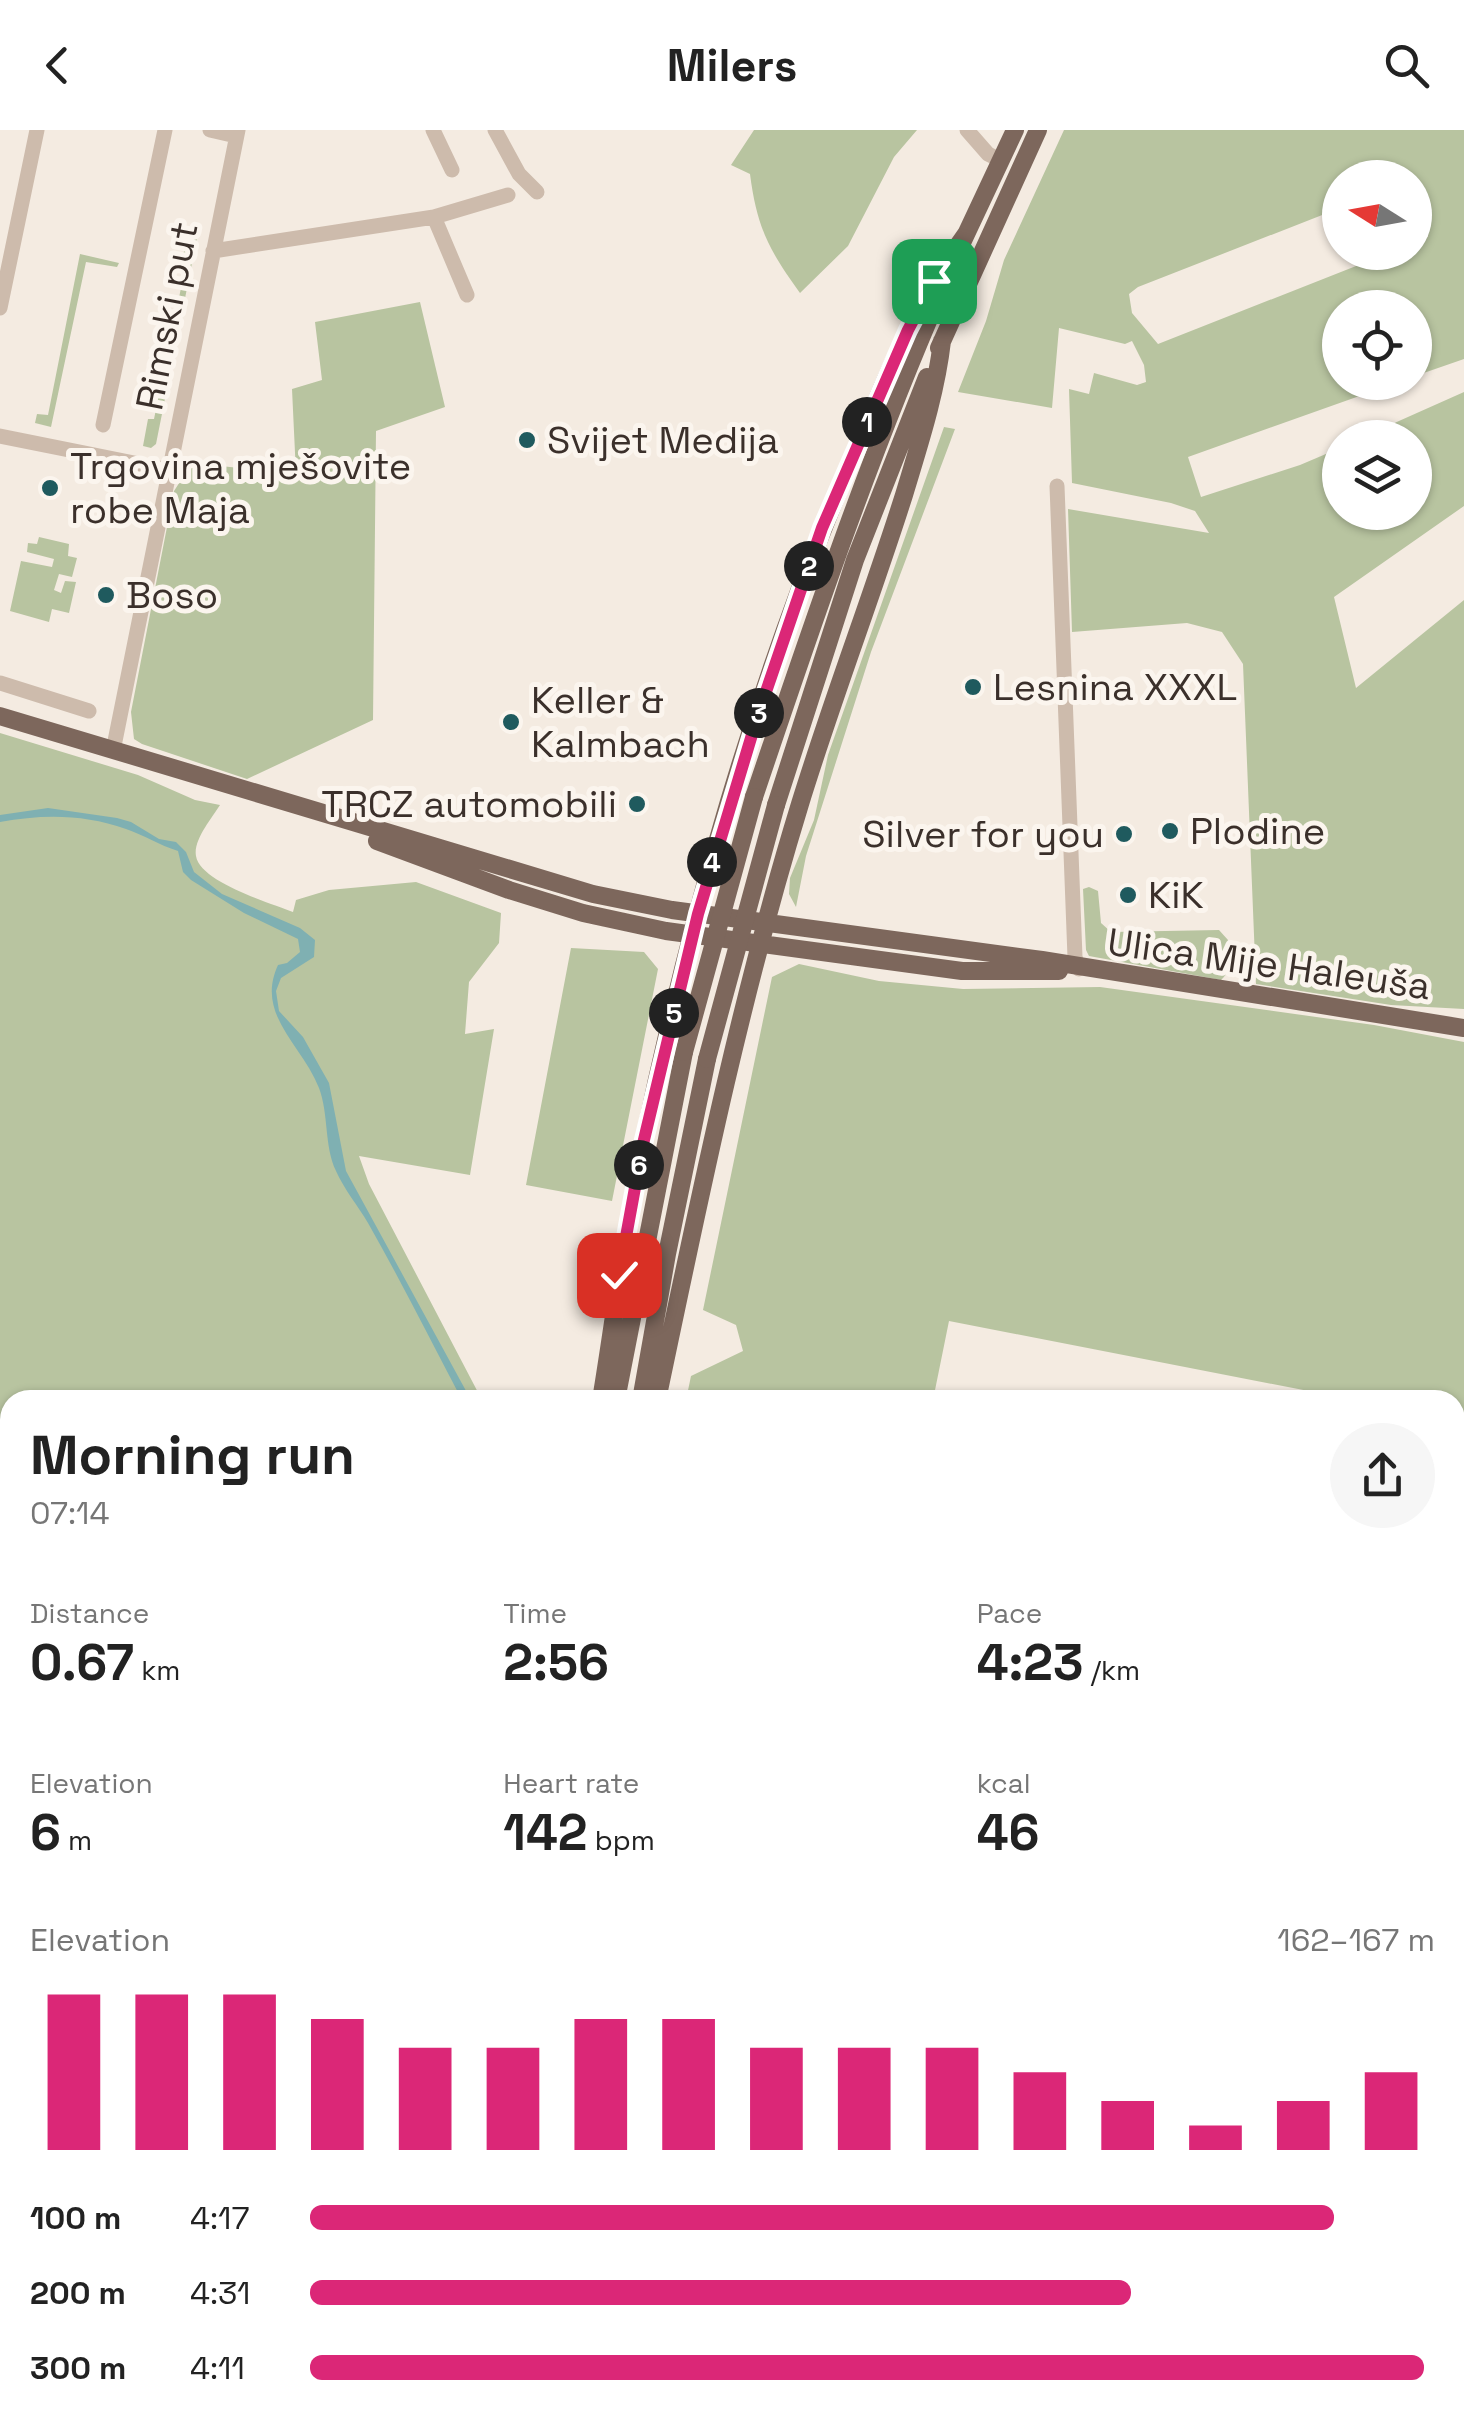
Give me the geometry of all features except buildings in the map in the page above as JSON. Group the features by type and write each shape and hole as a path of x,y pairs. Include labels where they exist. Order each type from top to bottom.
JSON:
{"main road":[{"path":"618,1390 684,1052 754,797 835,552 893,400 1015,130"},
{"path":"643,1390 666,1254 707,1059 776,805 856,560 942,341 1038,130"},
{"path":"602,1390 643,1144 692,936 781,642 822,528 908,330 934,281 966,234"},
{"path":"659,1390 703,1180 766,922 801,801 916,454 935,386 942,341"},
{"path":"0,716 326,816"},
{"name":"Ulica Mije Haleuša","path":"326,816 593,894 698,914 1042,960 1080,969 1459,1024"},
{"name":"Ulica Mije Haleuša","path":"326,816 365,836 509,890 582,912 692,936 962,971 1080,969"}],"street":[{"path":"0,308 37,130"},
{"path":"104,425 165,130"},
{"path":"210,130 237,133"},
{"path":"433,130 452,170"},
{"path":"495,130 519,174 537,192"},
{"path":"967,130 988,154 1000,160"},
{"name":"Rimski put","path":"113,751 237,133"},
{"path":"213,251 434,217 508,195"},
{"path":"434,217 467,295"},
{"path":"0,436 170,470"},
{"path":"1058,486 1076,957 1080,969"},
{"path":"0,683 89,711"}],"green space":[{"path":"754,130 917,130 894,157 848,246 800,293 766,238 750,174 731,165"},
{"path":"1064,130 1464,130 1464,359 1432,370 1432,290 1322,290 1322,400 1348,400 1188,457 1201,497 1322,456 1322,530 1430,530 1334,597 1356,688 1464,600 1464,1009 1391,1005 1256,984 1243,664 1222,632 1187,623 1072,632 1068,509 1209,533 1195,511 1072,483 1069,389 1089,394 1094,373 1137,385 1146,382 1144,365 1132,341 1125,344 1059,328 1052,408 958,392 986,321 1004,260"},
{"path":"198,233 156,444 151,448 143,446 148,419 154,419 188,254 183,253"},
{"path":"80,254 119,263 117,267 86,262 51,427 35,423 37,414 48,415"},
{"path":"420,302 445,407 376,431 373,720 247,779 134,739 131,712 174,491 192,463 296,474 292,389 322,380 315,322"},
{"path":"1464,392 1464,506 1432,528 1432,420 1401,420"},
{"path":"944,427 955,429 871,652 806,856 796,907 789,894 790,878 814,820 828,755"},
{"path":"39,537 69,544 68,556 77,558 72,577 59,574 54,590 61,593 65,581 76,582 69,613 52,609 49,622 10,611 21,561 52,567 54,559 27,552 28,543 37,544"},
{"path":"0,733 138,775 195,800 220,805 197,843 200,866 222,883 293,912 296,900 329,890 416,882 501,913 499,943 469,982 465,1034 494,1029 470,1175 359,1156 369,1184 477,1390 0,1390"},
{"path":"1083,889 1098,891 1101,923 1111,932 1219,930 1228,940 1225,976 1221,980 1089,956"},
{"path":"571,948 644,952 658,969 612,1201 526,1185"},
{"path":"799,964 879,981 963,989 1100,987 1374,1025 1464,1042 1464,1390 1303,1390 949,1321 935,1390 688,1390 691,1376 743,1351 736,1325 703,1310 772,977"}],"water":[{"path":"48,808 131,822 159,839 176,842 186,852 194,872 222,894 300,928 315,940 314,957 281,978 276,991 279,1011 303,1037 329,1083 346,1171 466,1390 457,1390 368,1223 339,1178 332,1161 319,1088 276,1014 272,983 278,965 300,952 298,939 244,913 191,880 183,872 178,851 133,831 95,820 63,817 0,822 0,815"}],"place":[{"name":"Svijet Medija","path":"527,440"},
{"name":"Trgovina mješovite robe Maja","path":"50,488"},
{"name":"Boso","path":"106,595"},
{"name":"Lesnina XXXL","path":"973,687"},
{"name":"Keller & Kalmbach","path":"511,722"},
{"name":"TRCZ automobili","path":"637,804"},
{"name":"Plodine","path":"1170,831"},
{"name":"Silver for you","path":"1124,834"},
{"name":"KiK","path":"1128,895"}],"route":[{"path":"619,1275 643,1144 707,877 781,642 822,528 908,330 934,281"}]}
